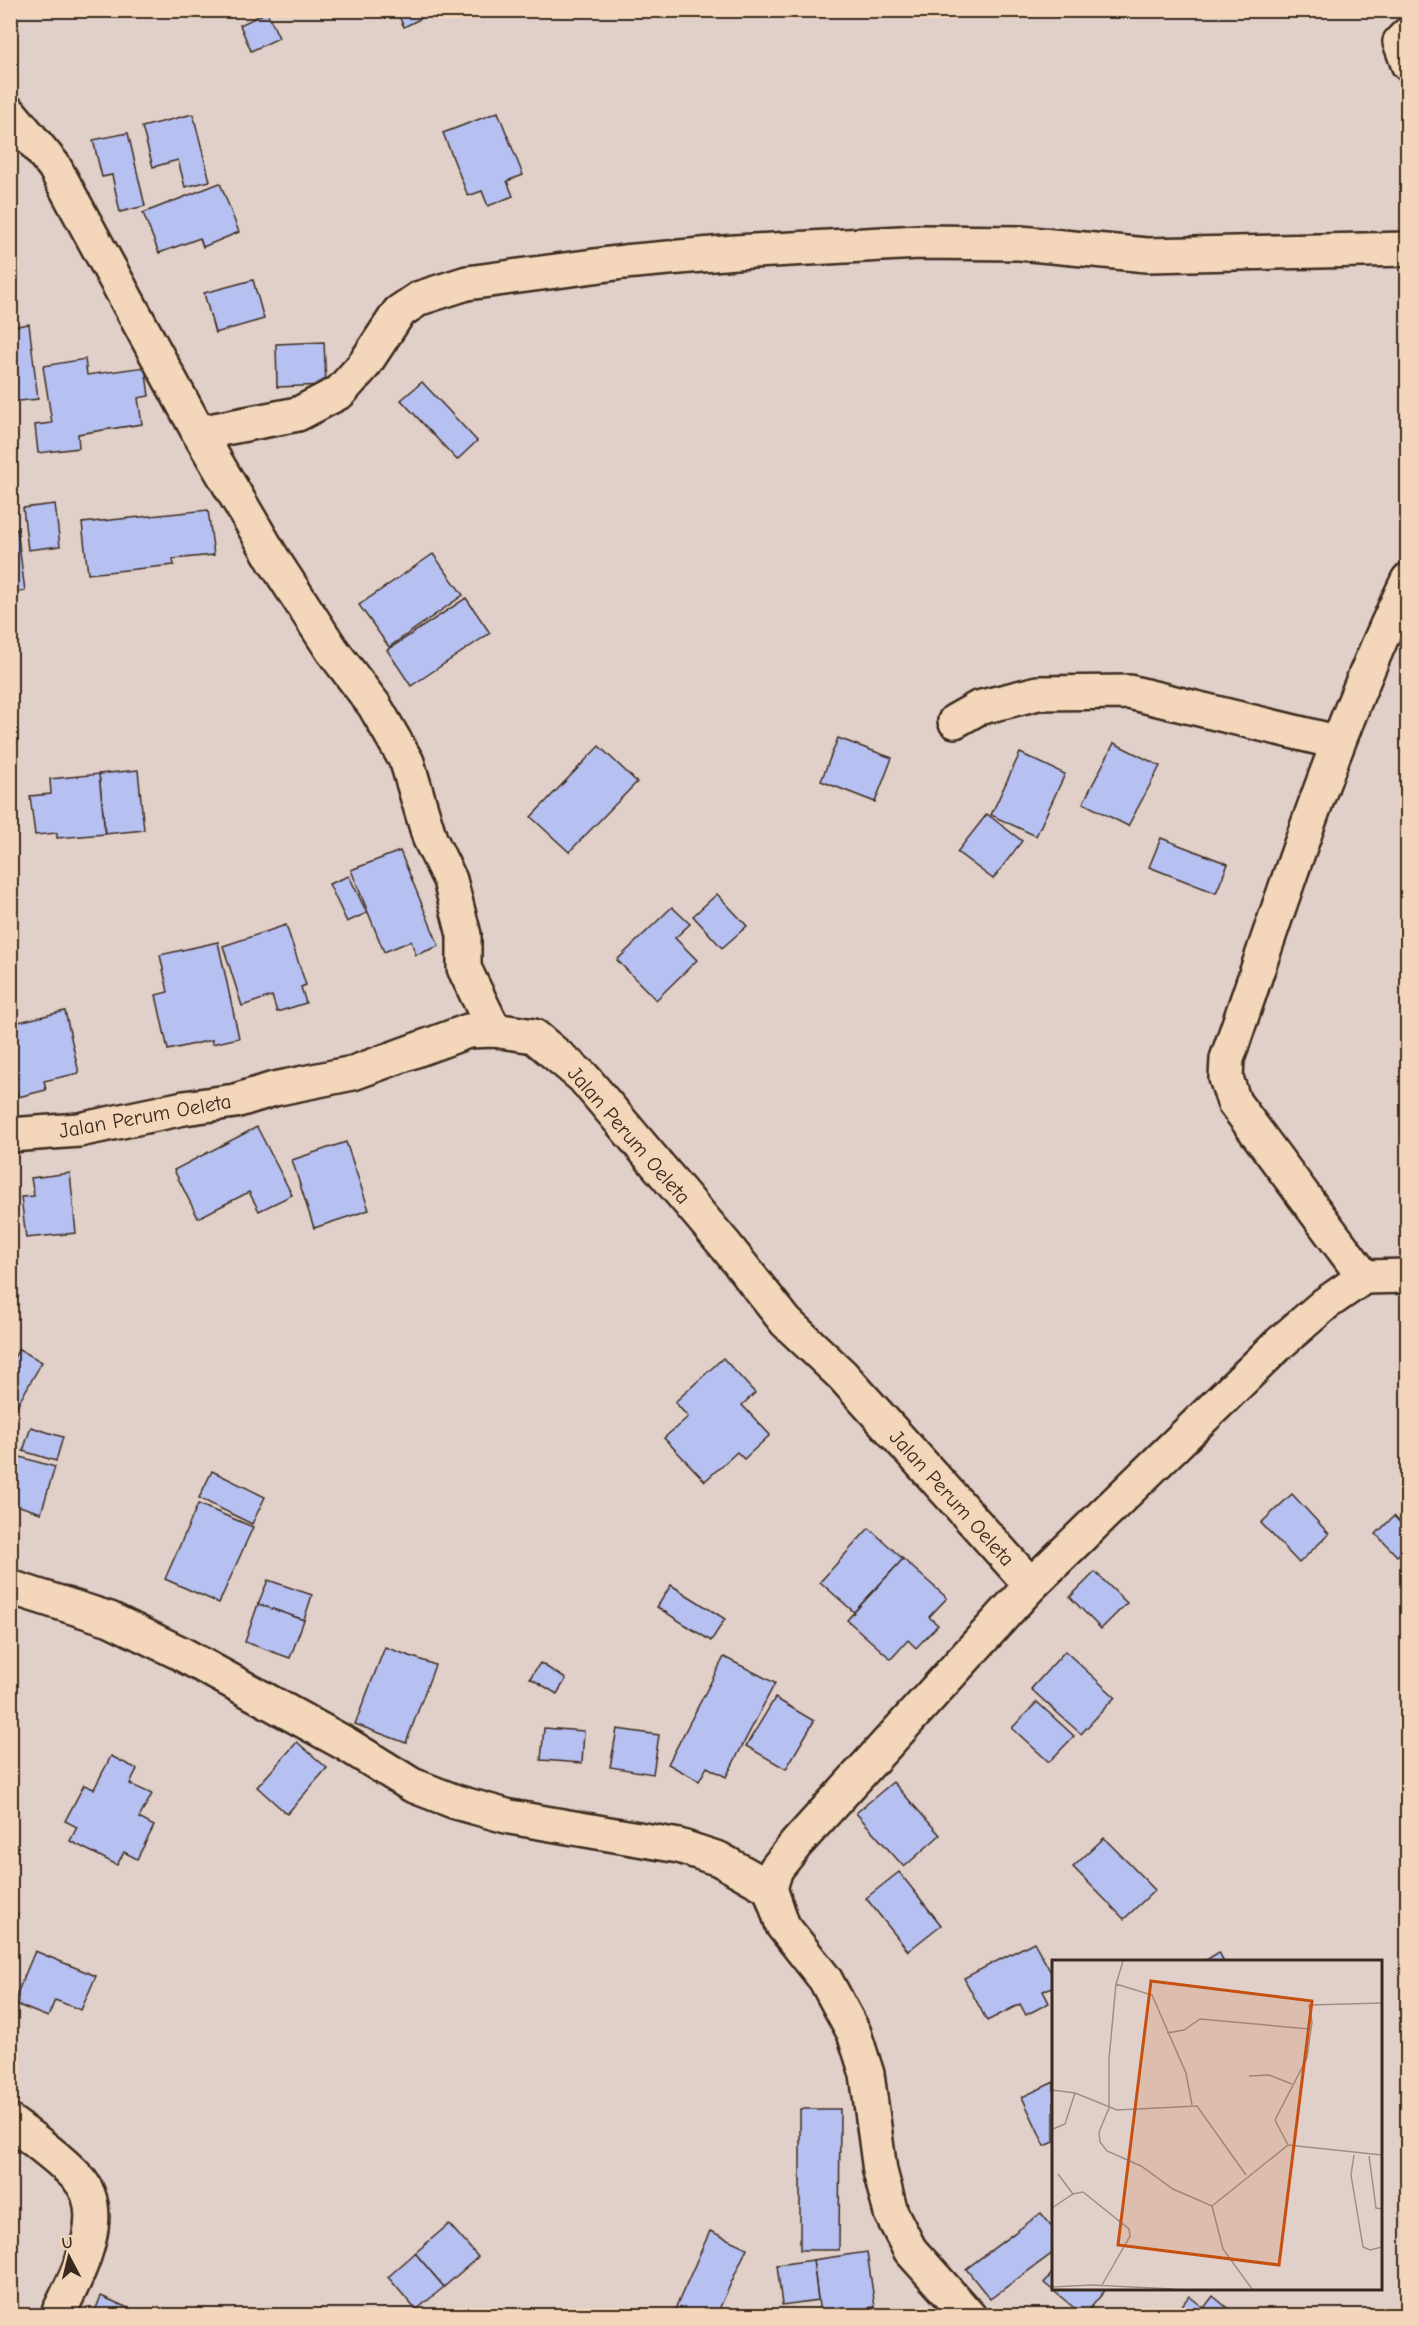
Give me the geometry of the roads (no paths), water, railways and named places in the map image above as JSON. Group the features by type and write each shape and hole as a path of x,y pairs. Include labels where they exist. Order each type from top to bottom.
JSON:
{"street":[{"path":"1407,34 1400,42 1407,64"},
{"path":"10,113 54,166 199,433 273,559 332,650 374,705 407,762 430,839 450,880 464,935 464,968 494,1030"},
{"path":"199,433 298,414 340,392 364,365 399,312 420,298 467,283 624,262 735,252 919,242 1020,243 1147,255 1407,249"},
{"path":"1407,580 1336,741 1227,1059 1226,1078 1234,1102 1364,1277 1407,1276"},
{"path":"955,721 978,708 1038,693 1129,692 1336,741"},
{"name":"Jalan Perum Oeleta","path":"10,1136 79,1130 183,1108 235,1101 274,1089 352,1073 468,1031 494,1030 534,1036 583,1077 726,1246 786,1322 842,1375 1031,1586"},
{"name":"Jalan Perum Oeleta","path":"770,1888 776,1869 796,1844 1031,1586 1280,1343 1325,1304 1364,1277"},
{"path":"10,1587 110,1619 180,1653 346,1744 412,1785 456,1802 510,1817 679,1846 719,1859 770,1888 783,1926 825,1979 854,2033 867,2074 880,2171 891,2213 910,2250 969,2316"},
{"path":"10,2122 79,2179 88,2196 93,2215 88,2238 57,2316"}]}
